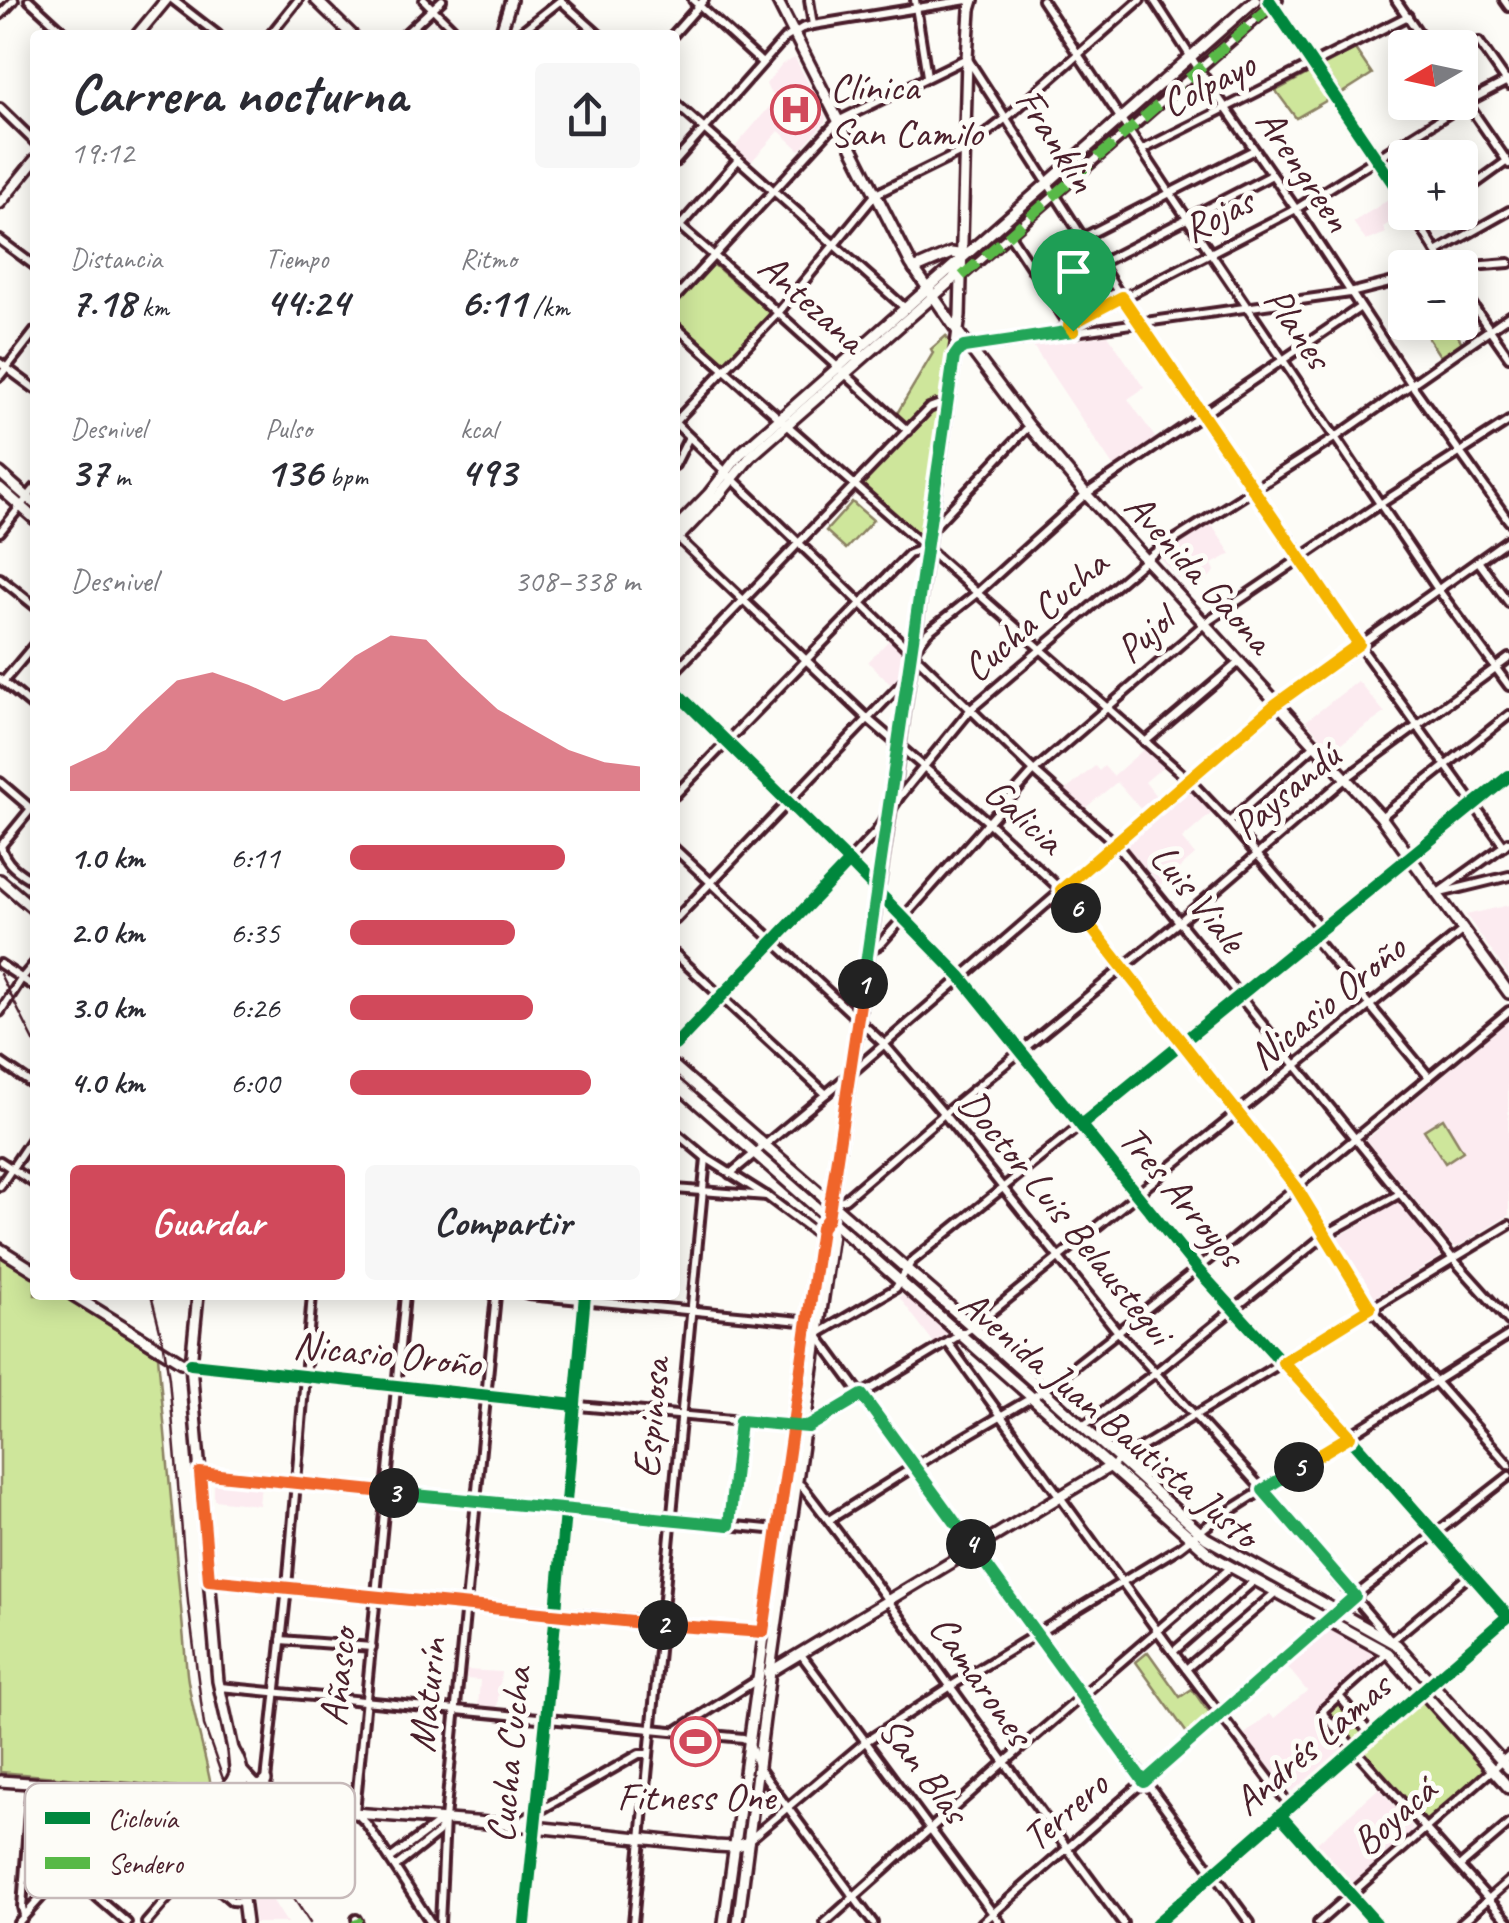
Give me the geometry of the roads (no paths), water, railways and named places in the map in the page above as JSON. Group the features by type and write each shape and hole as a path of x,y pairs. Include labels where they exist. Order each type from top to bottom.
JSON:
{"main road":[{"path":"142,30 170,0"},
{"path":"316,0 347,30"},
{"path":"502,30 512,0"},
{"name":"Avenida Gaona","path":"777,0 914,269 958,332 1028,426 1086,494 1380,817 1509,993"},
{"path":"798,1427 832,1237 828,1218 958,332 970,0"},
{"path":"842,370 906,308 953,278 962,259 1255,0"},
{"path":"0,203 30,166"},
{"path":"914,269 951,252 962,259"},
{"path":"680,531 728,475 740,454 783,423 930,293"},
{"path":"954,357 969,346"},
{"path":"0,473 30,499"},
{"path":"0,488 30,515"},
{"path":"4,884 30,906"},
{"name":"Avenida Juan Bautista Justo","path":"680,1070 1121,1460 1212,1557 1388,1652 1509,1788"},
{"name":"Avenida Juan Bautista Justo","path":"680,1086 1110,1467 1195,1536 1392,1640 1507,1762"},
{"path":"738,1923 808,1324 821,1228 828,1218"},
{"path":"0,1249 30,1268"},
{"path":"81,1300 180,1362 192,1364"},
{"path":"198,1300 192,1364 200,1473 219,1687 233,1749 240,1759 236,1783"},
{"path":"757,1680 1110,1467"},
{"path":"724,1923 778,1530 790,1482"},
{"path":"239,1773 252,1783"},
{"path":"232,1783 239,1773"},
{"path":"0,1781 25,1783"},
{"path":"355,1812 734,1847 748,1842"},
{"path":"242,1898 246,1923"}],"street":[{"path":"0,15 14,0"},
{"path":"29,0 62,30"},
{"path":"170,0 211,30"},
{"path":"274,30 298,0"},
{"path":"424,0 454,30"},
{"path":"409,30 442,0"},
{"path":"523,30 561,0 594,30"},
{"path":"809,0 813,25"},
{"path":"680,156 793,32 916,4 970,0"},
{"name":"Planes","path":"1042,0 1437,588 1509,686"},
{"path":"680,417 778,313 876,194 965,150 1140,0"},
{"name":"Arengreen","path":"1154,0 1412,386 1509,521"},
{"path":"1396,0 1417,30"},
{"path":"1504,0 1509,7"},
{"path":"676,30 699,2 762,63"},
{"path":"962,276 1273,2 1388,174"},
{"path":"916,4 927,76"},
{"name":"Colpayo","path":"1142,150 1408,16"},
{"path":"1479,42 1508,82"},
{"path":"680,293 838,121 968,58"},
{"name":"Franklin","path":"968,58 1138,323 1359,644 1507,844"},
{"name":"Rojas","path":"1478,97 1508,82"},
{"path":"680,107 906,308"},
{"path":"0,108 30,137"},
{"path":"1478,118 1508,162 1478,183"},
{"name":"Rojas","path":"969,346 1071,328 1122,297 1296,209 1438,120"},
{"path":"1084,237 1254,150"},
{"path":"680,221 738,160"},
{"path":"1102,264 1272,175"},
{"path":"1440,250 1509,212"},
{"name":"Antezana","path":"680,227 908,431"},
{"path":"1010,234 1071,328 1138,323 1350,294 1388,284"},
{"path":"0,240 30,262"},
{"path":"1478,265 1509,263"},
{"path":"912,653 923,637 1086,494 1359,308"},
{"path":"1478,313 1509,357"},
{"name":"Cucha Cucha","path":"680,1040 849,862 972,710 1146,560 1412,386 1509,316"},
{"path":"680,330 1190,780 1322,930"},
{"path":"0,376 3,366 30,336"},
{"path":"3,366 30,385"},
{"path":"680,667 928,408 947,407"},
{"name":"Pujol","path":"868,951 879,945 904,918 1034,771 1204,624 1509,421"},
{"path":"928,532 1028,426"},
{"name":"Luis Viale","path":"680,428 1034,771 1116,844 1452,1259 1509,1320"},
{"path":"680,455 689,438"},
{"path":"0,532 20,506 30,501"},
{"path":"730,1174 1276,704 1509,538"},
{"name":"Galicia","path":"680,540 898,746 1061,890 1296,1187 1370,1308 1509,1465"},
{"path":"680,790 909,554 926,548"},
{"path":"1478,560 1509,603"},
{"path":"0,578 30,602"},
{"path":"30,649 2,680 30,704"},
{"name":"Paysandú","path":"830,1204 845,1199 1345,779 1509,658"},
{"path":"1145,742 1239,662"},
{"path":"680,915 908,677"},
{"name":"Tres Arroyos","path":"680,696 962,977 1197,1269 1509,1616"},
{"path":"1380,817 1509,716"},
{"path":"1229,822 1315,745"},
{"path":"817,1335 896,1288 911,1262 1509,776"},
{"path":"0,782 30,805"},
{"path":"30,812 0,846 7,861 30,879"},
{"path":"1438,894 1507,844"},
{"name":"Doctor Luis Belaustegui","path":"680,854 884,1044 1118,1332 1263,1490 1392,1640"},
{"path":"1476,866 1473,876 1483,882"},
{"path":"4,884 22,875"},
{"path":"1438,894 1509,876"},
{"name":"Nicasio Oroño","path":"192,1364 485,1397 811,1426 973,1327 1464,929"},
{"path":"1313,937 1429,1077"},
{"path":"680,958 826,1094"},
{"path":"0,964 30,984"},
{"path":"0,1012 30,969"},
{"path":"829,1520 1042,1391 1197,1269 1509,1011"},
{"path":"0,1062 30,1083"},
{"path":"680,1136 820,1236"},
{"path":"0,1186 30,1141"},
{"name":"Espinosa","path":"633,1923 706,1158"},
{"path":"0,1160 30,1181"},
{"path":"680,1189 768,1196"},
{"path":"1082,1426 1155,1373 1325,1235 1399,1194"},
{"path":"1110,1467 1509,1224"},
{"path":"266,1782 312,1300"},
{"name":"Añasco","path":"355,1812 405,1300"},
{"name":"Maturín","path":"440,1923 445,1819 495,1300"},
{"name":"Cucha Cucha","path":"525,1923 585,1300"},
{"path":"603,1300 808,1324 1250,1923"},
{"path":"748,1842 865,1742 1124,1582 1509,1335"},
{"path":"948,1343 1290,1806"},
{"path":"729,1525 740,1421"},
{"path":"200,1473 778,1530"},
{"name":"Terrero","path":"982,1923 1355,1596 1509,1476"},
{"name":"Camarones","path":"790,1482 801,1485 829,1520 1123,1923"},
{"path":"825,1923 1230,1568"},
{"path":"1392,1640 1470,1574"},
{"path":"209,1580 763,1632"},
{"path":"1173,1652 1254,1581"},
{"path":"1186,1669 1276,1592"},
{"name":"Andrés Lamas","path":"1158,1923 1509,1616"},
{"path":"281,1640 372,1648"},
{"path":"1388,1652 1323,1710 1324,1715 1509,1922"},
{"name":"San Blas","path":"800,1653 1000,1923"},
{"path":"677,1730 757,1680"},
{"path":"219,1687 743,1738 749,1741 757,1765 787,1808 873,1923"},
{"path":"1339,1696 1370,1734"},
{"path":"515,1825 638,1754 649,1754"},
{"name":"Boyacá","path":"1318,1923 1492,1770 1507,1762"},
{"path":"355,1812 431,1923"},
{"path":"1280,1815 1376,1923"},
{"path":"393,1863 438,1833 445,1819"},
{"path":"1460,1866 1509,1824"},
{"path":"24,1916 25,1866"},
{"path":"1460,1923 1509,1881"},
{"path":"18,1923 40,1898"},
{"path":"98,1898 127,1923"},
{"path":"146,1923 168,1898"},
{"path":"230,1898 243,1902"}],"railway":[{"path":"0,974 30,1033"},
{"path":"152,1300 169,1379 188,1602 204,1725 225,1783"},
{"path":"294,1898 310,1923"}],"place":[{"name":"Clínica San Camilo","path":"795,110"},
{"name":"Fitness One","path":"696,1742"}]}
